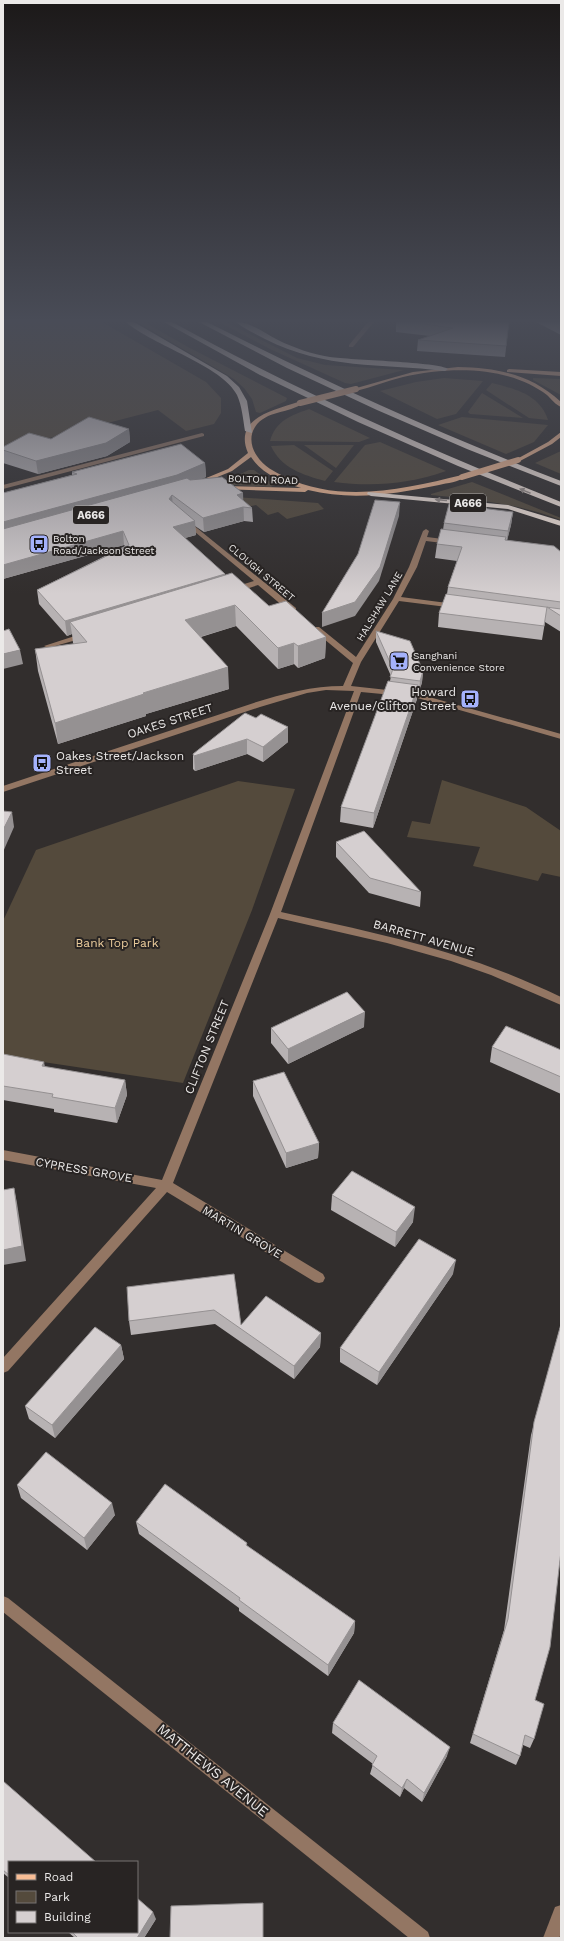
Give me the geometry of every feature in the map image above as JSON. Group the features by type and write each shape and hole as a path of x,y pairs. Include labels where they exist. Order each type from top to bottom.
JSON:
{"highway":[{"path":"245,413 249,431"},
{"path":"348,413 498,481 561,506"},
{"path":"391,413 561,484"},
{"name":"A666","path":"372,494 508,507 561,524"}],"main road":[{"path":"251,454 249,448 249,431 255,422 274,413"},
{"name":"A666","path":"251,454 267,470 281,478 321,491 372,494 395,492 462,477 518,460 550,443 561,434"},
{"name":"BOLTON ROAD","path":"192,486 230,470 251,454"},
{"name":"BOLTON ROAD","path":"208,488 321,491"}],"street":[{"path":"3,487 202,435"},
{"name":"CLOUGH STREET","path":"179,516 299,615"},
{"name":"HALSHAW LANE","path":"346,688 357,662 397,599 413,567 424,535 461,543"},
{"path":"229,591 259,582"},
{"path":"397,599 460,607"},
{"path":"311,625 357,662"},
{"path":"48,646 93,632"},
{"name":"OAKES STREET","path":"3,789 306,691 346,688 414,695 561,737"},
{"name":"CLIFTON STREET","path":"3,1367 166,1185 275,914 358,690"},
{"name":"BARRETT AVENUE","path":"275,914 403,944 456,959 519,982 561,1001"},
{"name":"CYPRESS GROVE","path":"3,1155 166,1185"},
{"name":"MARTIN GROVE","path":"166,1185 319,1278"},
{"name":"MATTHEWS AVENUE","path":"3,1603 422,1938"},
{"path":"551,1938 561,1913"}],"green space":[{"path":"3,413 148,413 3,450"},
{"path":"161,413 221,413 214,424 186,431"},
{"path":"317,413 370,438 359,442 270,441 276,428 285,420 296,414"},
{"path":"424,413 457,413 456,414 437,419"},
{"path":"469,413 514,413 523,418 470,414"},
{"path":"521,413 545,413 548,420 529,418"},
{"path":"462,417 548,425 534,442 506,454 438,425"},
{"path":"380,442 446,471 405,482 363,484 334,482 365,445"},
{"path":"294,445 333,471 325,481 294,470 275,454 271,446"},
{"path":"304,445 354,445 336,468"},
{"path":"561,451 561,474 535,463"},
{"path":"249,470 254,470 274,485 271,487 236,485 212,487"},
{"path":"472,482 561,518 561,520 545,514 513,506 464,498 431,495"},
{"path":"235,497 318,503 324,509 287,519 278,512 268,515 256,505 247,507"},
{"path":"442,780 526,807 561,831 561,877 542,873 538,881 473,866 480,847 407,837 412,821 430,824"},
{"name":"Bank Top Park","path":"238,781 295,789 252,910 183,1083 3,1056 3,921 36,850"}],"building":[{"path":"89,417 129,429 106,443 36,461 3,450 3,447 29,433 51,439"},
{"path":"181,444 205,463 177,475 3,522 3,493 77,474 72,472"},
{"path":"222,477 243,493 237,495 252,508 243,507 203,518 172,495 169,499 195,521 173,527 225,574 65,621 37,590 129,545 123,531 3,565 3,529 187,478 190,480"},
{"path":"375,500 400,502 380,567 355,602 322,613 358,554"},
{"path":"449,504 513,512 508,531 444,523"},
{"path":"441,529 506,537 505,540 554,546 561,552 561,602 448,587 462,547 437,544"},
{"path":"232,573 269,606 286,601 326,637 298,646 294,643 278,648 235,605 185,620 228,667 143,693 144,694 55,723 35,649 87,642 70,622"},
{"path":"446,594 547,607 544,626 439,613"},
{"path":"547,607 561,609 561,616"},
{"path":"9,629 20,650 3,654 3,631"},
{"path":"376,631 410,641 423,671 420,681 390,677 393,669"},
{"path":"388,681 418,685 374,813 341,807"},
{"path":"245,713 256,718 261,714 288,727 263,747 247,739 194,756 193,754"},
{"path":"3,811 12,812 3,830"},
{"path":"364,831 421,892 370,878 336,842"},
{"path":"347,992 365,1012 288,1049 271,1028"},
{"path":"506,1026 561,1050 561,1077 492,1047"},
{"path":"3,1054 44,1062 42,1066 125,1080 115,1108 52,1097 53,1094 3,1086"},
{"path":"284,1072 319,1143 286,1153 253,1081"},
{"path":"352,1171 415,1207 396,1232 332,1195"},
{"path":"14,1188 22,1246 3,1250 3,1190"},
{"path":"419,1239 456,1260 379,1372 340,1348"},
{"path":"234,1274 241,1325 266,1296 321,1333 294,1366 214,1310 129,1321 127,1287"},
{"path":"561,1324 561,1551 550,1647 535,1700 544,1704 534,1739 525,1735 520,1756 473,1734 508,1619 534,1422"},
{"path":"95,1327 121,1345 52,1425 25,1406"},
{"path":"46,1452 112,1503 84,1538 17,1485"},
{"path":"165,1484 247,1543 246,1545 355,1621 328,1665 136,1522"},
{"path":"359,1680 450,1747 424,1793 407,1779 402,1788 372,1765 377,1756 333,1723"},
{"path":"3,1781 95,1861 8,1861 8,1874 3,1870"},
{"path":"138,1899 153,1912 137,1938 78,1938 73,1933 138,1933"},
{"path":"263,1903 263,1938 170,1938 171,1906"}],"place":[{"name":"Bolton Road/Jackson Street","path":"39,544"},
{"name":"Sanghani Convenience Store","path":"399,661"},
{"name":"Howard Avenue/Clifton Street","path":"470,699"},
{"name":"Oakes Street/Jackson Street","path":"42,763"}]}
